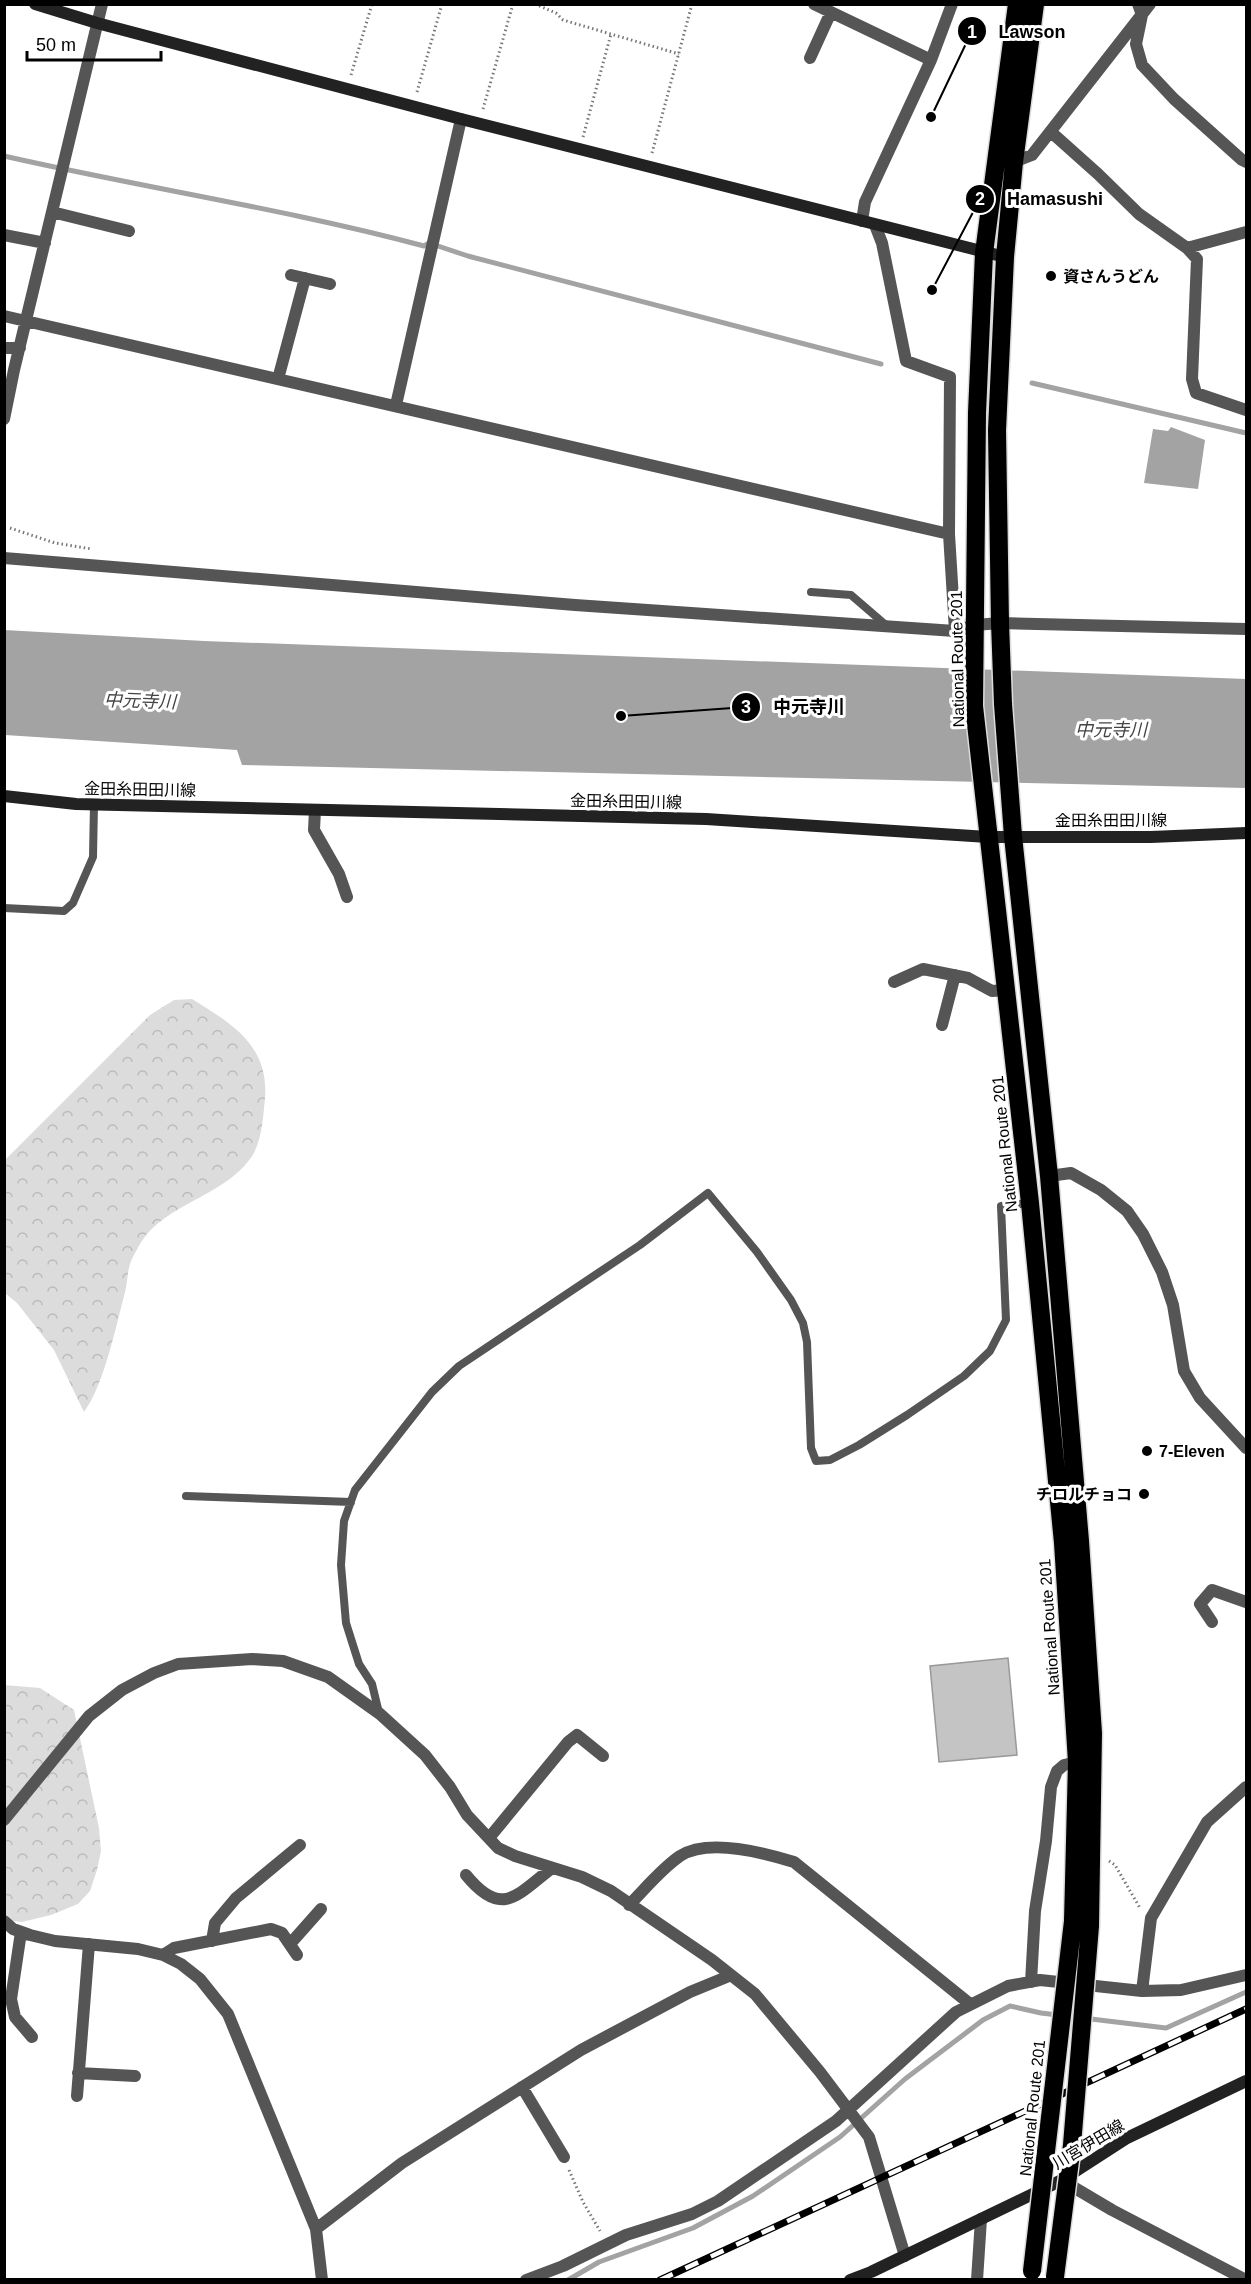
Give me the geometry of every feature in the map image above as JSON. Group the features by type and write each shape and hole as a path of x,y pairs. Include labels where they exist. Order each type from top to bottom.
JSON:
{"highway":[{"name":"National Route 201","path":"1017,4 984,252 977,413 974,706 1030,1203 1062,1543 1077,1762 1073,1921 1032,2275"},
{"path":"1035,4 1014,162 1005,257 997,430 1000,623 1003,704 1014,836 1049,1176 1080,1541 1093,1733 1090,1926 1072,2145 1055,2278"}],"main road":[{"path":"35,4 97,23 461,119 1005,257"},
{"name":"金田糸田田川線","path":"4,796 93,804 706,819 988,837 1151,837 1246,834"},
{"name":"川宮伊田線","path":"850,2280 1062,2180 1127,2138 1246,2081"}],"street":[{"path":"4,419 102,4"},
{"path":"814,4 931,60"},
{"path":"862,221 865,202 931,60 952,4"},
{"path":"1014,162 1032,155 1143,8"},
{"path":"1143,8 1136,44 1142,65 1174,99 1246,162"},
{"path":"810,58 831,12"},
{"path":"396,405 461,119"},
{"path":"1051,132 1139,214 1187,248 1197,259 1192,379 1196,393 1246,410"},
{"path":"52,212 129,231"},
{"path":"875,225 882,243 906,361 950,377 949,534 955,631"},
{"path":"1187,248 1246,232"},
{"path":"4,235 45,243"},
{"path":"291,275 330,284"},
{"path":"278,379 305,278"},
{"path":"4,316 949,534"},
{"path":"4,348 20,348"},
{"path":"4,558 552,603 955,631 975,625 1000,623 1246,629"},
{"path":"315,810 314,830 339,874 348,897"},
{"path":"894,982 923,969 968,978 992,991 1006,990"},
{"path":"942,1024 955,975"},
{"path":"1049,1176 1071,1173 1101,1190 1127,1211 1143,1234 1162,1272 1173,1305 1184,1371 1200,1398 1246,1448"},
{"path":"1212,1622 1200,1604 1212,1590 1246,1602"},
{"path":"4,1820 89,1716 122,1690 154,1673 178,1664 252,1659 283,1661 328,1677 380,1713 425,1755 450,1787 467,1815 498,1848 515,1856 582,1877 611,1891 712,1960 729,1976 755,1994 850,2110 868,2137 905,2256"},
{"path":"489,1838 568,1742 577,1735 603,1756"},
{"path":"1031,1982 1035,1911 1046,1841 1051,1787 1057,1771 1064,1765 1077,1762"},
{"path":"1142,1991 1151,1918 1208,1822 1246,1787"},
{"path":"212,1941 215,1923 236,1898 300,1845"},
{"path":"629,1905 682,1855 704,1848 760,1851 794,1862 970,2004"},
{"path":"466,1875 480,1892 500,1899 511,1899 552,1868"},
{"path":"163,1955 174,1948 272,1929 282,1933 293,1949 321,1909"},
{"path":"4,1921 13,1929 56,1941 138,1949 163,1955 182,1964 200,1979 228,2014 316,2229 322,2280"},
{"path":"21,1932 9,2014 15,2017 32,2037"},
{"path":"77,2096 89,1944"},
{"path":"525,2280 563,2266 626,2235 692,2214 718,2201 850,2110 956,2012 1008,1986 1040,1980 1142,1991 1181,1990 1246,1975"},
{"path":"316,2229 402,2163 581,2050 690,1992 729,1976"},
{"path":"78,2073 135,2076"},
{"path":"522,2087 564,2157"},
{"path":"1062,2180 1112,2210 1246,2280"},
{"path":"977,2280 981,2219"}],"lane":[{"path":"811,592 850,595 887,627"},
{"path":"4,908 64,911 74,903 93,857 93,804"},
{"path":"380,1713 372,1684 359,1664 346,1623 341,1565 344,1521 355,1490 432,1392 459,1366 640,1245 708,1193 757,1252 803,1323 807,1342 811,1448 816,1461 830,1460 859,1445 916,1409 964,1376 990,1351 1006,1320 1002,1206 1030,1203"},
{"path":"186,1496 351,1502"}],"path":[{"path":"347,89 372,4"},
{"path":"412,106 442,4"},
{"path":"479,123 513,4"},
{"path":"535,4 556,13 563,20 679,54"},
{"path":"648,167 692,4"},
{"path":"580,149 611,34"},
{"path":"10,528 55,543 95,549"},
{"path":"1091,1850 1114,1865 1149,1925"},
{"path":"564,2157 583,2202 608,2244"}],"green space":[{"path":"192,999 220,1017 245,1038 261,1064 265,1080 265,1098 259,1138 254,1153 239,1171 213,1190 158,1223 141,1242 130,1265 113,1338 98,1387 84,1412 54,1350 17,1303 5,1293 5,1160 150,1015 174,1000"},
{"path":"4,1685 40,1688 74,1710 99,1828 101,1851 90,1891 78,1904 51,1915 22,1922 5,1920"}],"water":[{"path":"1171,427 1205,440 1198,489 1144,483 1153,429 1168,431"},
{"path":"4,630 204,641 1246,679 1246,788 242,765 237,750 5,735"}],"building":[{"path":"1008,1658 1017,1755 939,1762 930,1666"}],"waterway":[{"path":"4,156 320,221 424,246 429,243 468,256 881,364"},
{"path":"1032,383 1246,433"},
{"path":"568,2280 599,2262 693,2228 753,2196 840,2137 905,2079 983,2020 1010,2006 1041,2013 1166,2028 1246,1992"}],"railway":[{"path":"660,2280 1246,2009"}],"place":[{"name":"Lawson","path":"931,117"},
{"name":"資さんうどん","path":"1051,276"},
{"name":"Hamasushi","path":"932,290"},
{"name":"中元寺川","path":"621,716"},
{"name":"7-Eleven","path":"1147,1451"},
{"name":"チロルチョコ","path":"1144,1494"}]}
